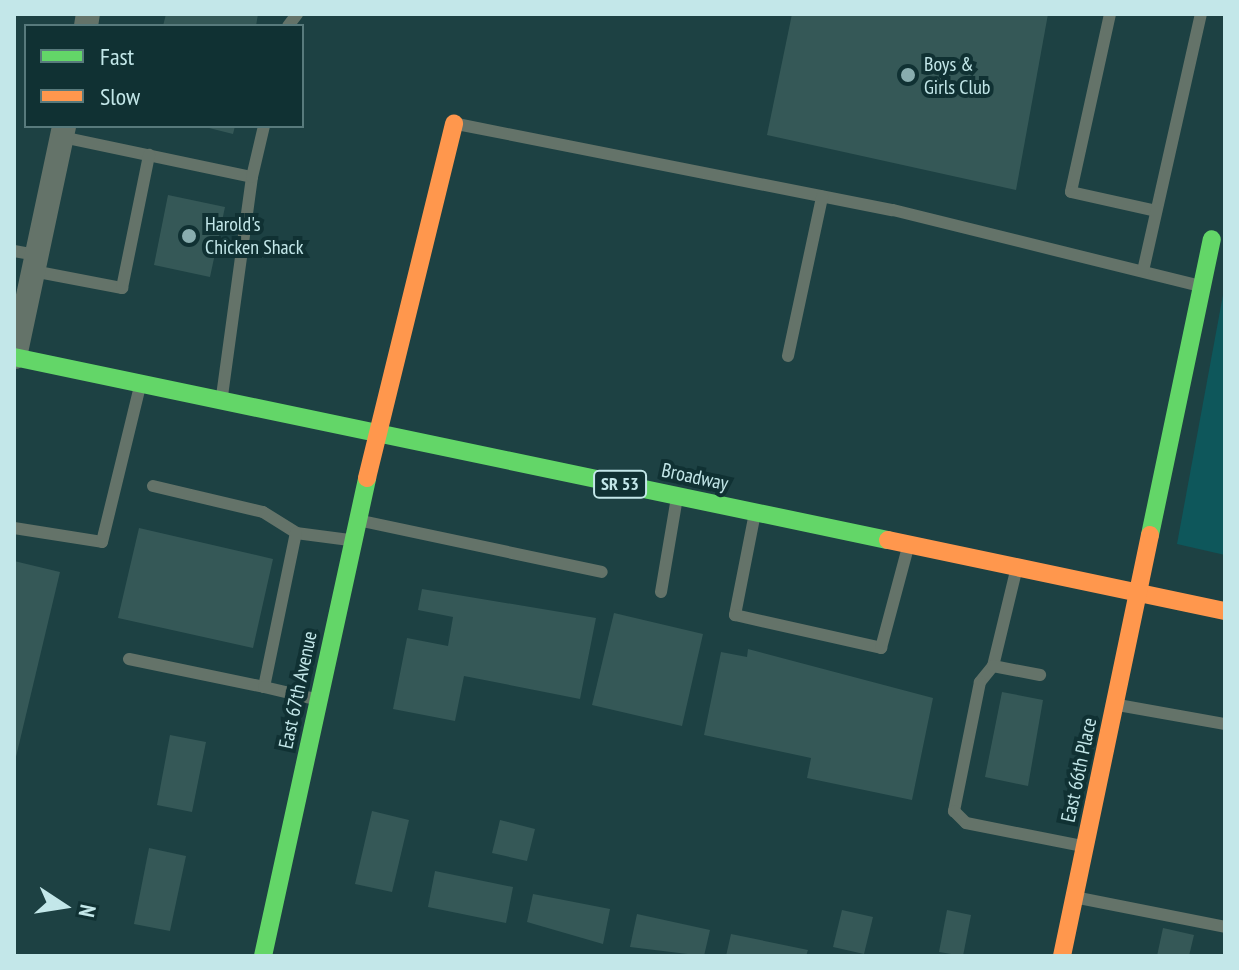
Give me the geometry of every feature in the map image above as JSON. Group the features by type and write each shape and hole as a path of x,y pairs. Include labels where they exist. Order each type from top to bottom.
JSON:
{"street":[{"name":"East 67th Avenue","path":"263,956 377,433 454,124"},
{"path":"14,357 28,259 63,132"},
{"name":"East 66th Place","path":"1062,956 1202,286 1219,240"},
{"name":"Broadway","path":"14,357 1225,611"}],"lane":[{"path":"1110,14 1071,192 1156,211"},
{"path":"1143,271 1201,14"},
{"path":"454,124 822,197 1202,286"},
{"path":"221,400 252,177 264,128"},
{"path":"63,132 149,155 252,177"},
{"path":"28,259 122,288 149,155"},
{"path":"788,356 822,197"},
{"path":"14,528 102,542 140,383"},
{"path":"153,486 263,512 296,533 353,541"},
{"path":"661,592 677,496"},
{"path":"755,512 735,615 881,648 909,544"},
{"path":"358,521 602,572"},
{"path":"264,687 296,533"},
{"path":"1017,568 993,666 980,682 954,811 966,823 1085,846"},
{"path":"129,659 319,700"},
{"path":"993,666 1040,675"},
{"path":"1115,704 1225,724"},
{"path":"1074,897 1225,927"}],"shaded area":[{"path":"1225,284 1225,555 1177,544"}],"building":[{"path":"166,14 258,14 256,24 164,24"},
{"name":"Boys & Girls Club","path":"792,14 1048,14 1016,190 767,135"},
{"path":"209,128 234,128 233,134"},
{"name":"Harold's Chicken Shack","path":"168,195 225,207 210,277 154,265"},
{"path":"139,528 273,559 253,648 118,618"},
{"path":"14,561 60,572 15,761 14,761"},
{"path":"422,589 596,618 580,699 464,676 455,721 393,709 407,638 448,646 453,617 418,610"},
{"path":"614,613 703,634 682,726 592,705"},
{"path":"748,649 933,698 912,800 807,778 811,758 704,735 721,652 747,657"},
{"path":"1002,692 1043,700 1028,786 985,777"},
{"path":"170,735 206,742 192,812 157,805"},
{"path":"372,811 409,820 392,892 355,884"},
{"path":"500,820 535,829 527,861 492,853"},
{"path":"149,848 186,856 170,931 134,924"},
{"path":"435,871 513,887 506,923 428,907"},
{"path":"533,894 610,909 603,944 527,922"},
{"path":"842,910 873,917 864,954 833,947"},
{"path":"947,910 971,915 963,956 939,952"},
{"path":"637,914 710,930 704,956 630,947"},
{"path":"1163,928 1194,935 1189,956 1157,956"},
{"path":"731,934 808,950 806,956 726,956"}],"traffic: fast":[{"path":"1150,535 1212,239"},
{"path":"14,357 888,540"},
{"path":"263,956 367,478"}],"traffic: slow":[{"path":"367,478 454,124"},
{"path":"1062,956 1150,535"},
{"path":"888,540 1225,611"}],"place":[{"name":"Boys & Girls Club","path":"908,75"},
{"name":"Harold's Chicken Shack","path":"189,236"}]}
